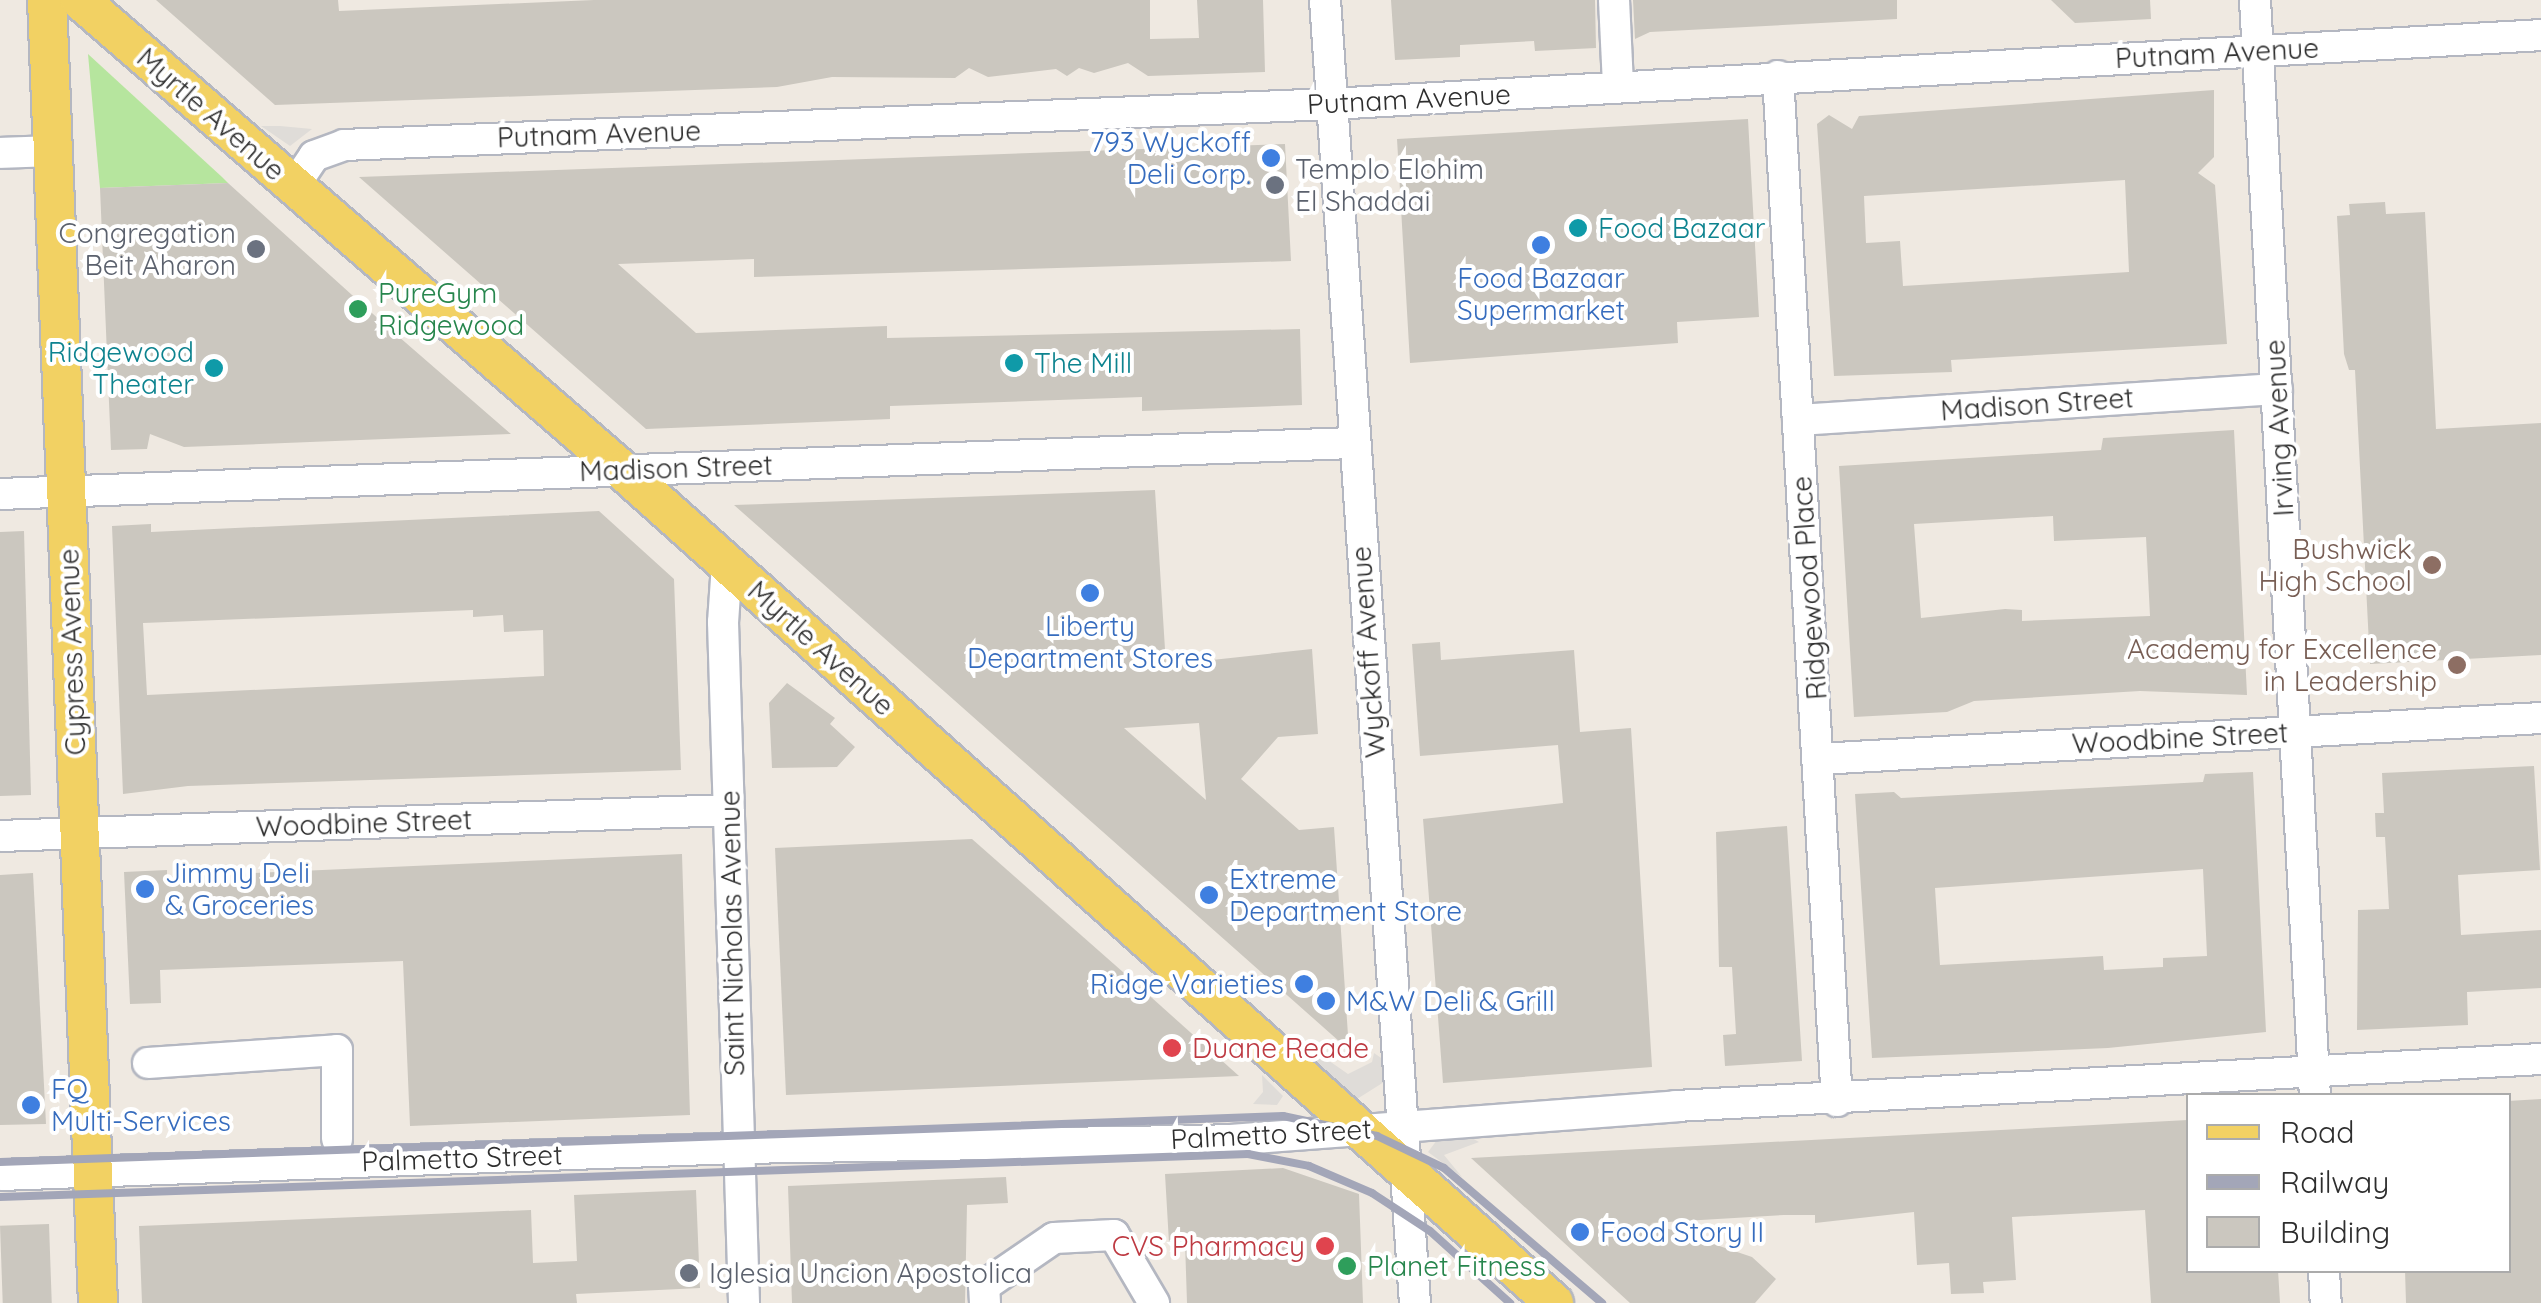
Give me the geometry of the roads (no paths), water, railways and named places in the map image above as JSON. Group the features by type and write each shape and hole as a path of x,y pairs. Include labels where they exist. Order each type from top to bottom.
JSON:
{"main road":[{"name":"Cypress Avenue","path":"47,0 98,1303"},
{"name":"Myrtle Avenue","path":"80,0 622,470 1554,1303"}],"street":[{"name":"Wyckoff Avenue","path":"1325,0 1352,443 1415,1303"},
{"path":"1614,0 1618,86"},
{"name":"Irving Avenue","path":"2256,0 2314,1084"},
{"name":"Putnam Avenue","path":"294,186 314,156 344,145 1331,104 2541,34"},
{"name":"Ridgewood Place","path":"1778,76 1837,1101"},
{"path":"0,153 52,151"},
{"name":"Madison Street","path":"1798,420 2276,389"},
{"name":"Madison Street","path":"0,494 1352,443"},
{"name":"Saint Nicholas Avenue","path":"727,564 728,810 744,1303"},
{"name":"Woodbine Street","path":"1819,758 2541,718"},
{"name":"Woodbine Street","path":"0,836 728,810"},
{"path":"148,1063 337,1050 337,1139"},
{"name":"Palmetto Street","path":"0,1176 738,1148 1229,1140 1837,1101 2314,1084 2541,1059"},
{"path":"985,1303 984,1286 1054,1238 1114,1235 1154,1303"},
{"path":"2324,1273 2326,1303"}],"railway":[{"path":"0,1162 1283,1116 1377,1136 1444,1168 1602,1303"},
{"path":"0,1197 1248,1154 1309,1166 1372,1193 1430,1231 1510,1303"}],"place":[{"name":"793 Wyckoff Deli Corp.","path":"1271,158"},
{"name":"Templo Elohim El Shaddai","path":"1275,185"},
{"name":"Food Bazaar","path":"1578,228"},
{"name":"Food Bazaar Supermarket","path":"1541,245"},
{"name":"Congregation Beit Aharon","path":"256,249"},
{"name":"PureGym Ridgewood","path":"358,309"},
{"name":"The Mill","path":"1014,363"},
{"name":"Ridgewood Theater","path":"214,368"},
{"name":"Bushwick High School","path":"2432,565"},
{"name":"Liberty Department Stores","path":"1090,593"},
{"name":"Academy for Excellence in Leadership","path":"2457,665"},
{"name":"Jimmy Deli & Groceries","path":"145,889"},
{"name":"Extreme Department Store","path":"1209,895"},
{"name":"Ridge Varieties","path":"1304,984"},
{"name":"M&W Deli & Grill","path":"1326,1001"},
{"name":"Duane Reade","path":"1172,1048"},
{"name":"FQ Multi-Services","path":"31,1105"},
{"name":"Food Story II","path":"1580,1232"},
{"name":"CVS Pharmacy","path":"1325,1246"},
{"name":"Planet Fitness","path":"1347,1266"},
{"name":"Iglesia Uncion Apostolica","path":"689,1273"}]}
